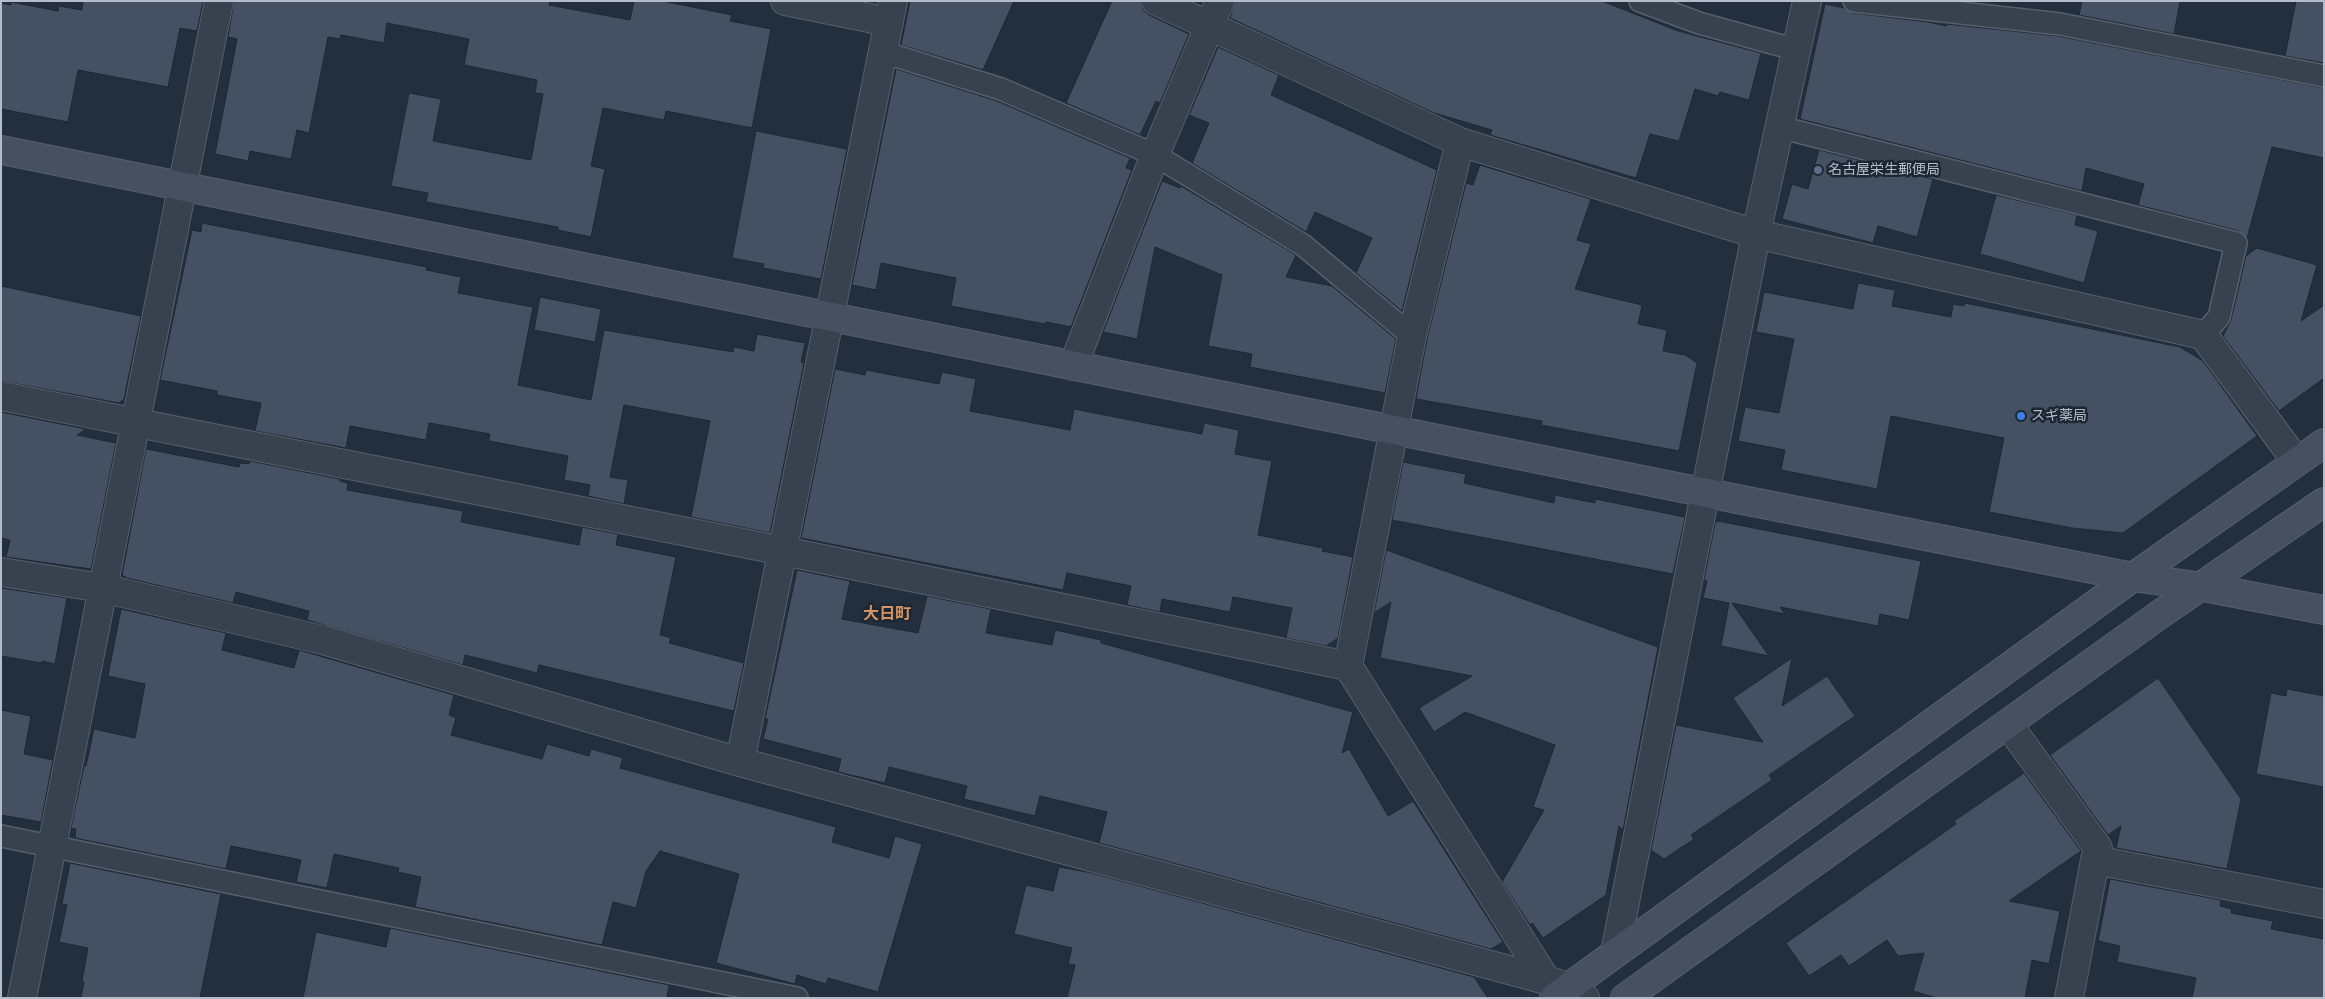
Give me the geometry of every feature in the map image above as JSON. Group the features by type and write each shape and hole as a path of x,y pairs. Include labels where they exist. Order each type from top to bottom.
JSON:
{"street":[{"path":"22,998 219,1"},
{"path":"740,762 891,12 785,1"},
{"path":"1156,1 1460,142 1756,234 2203,335 2297,462"},
{"path":"1074,366 1154,155 1220,1"},
{"path":"1615,953 1707,493 1756,234 1807,1"},
{"path":"1460,142 1412,336 1348,666 1564,991"},
{"path":"1,150 1707,493 2133,577 2203,587 2324,610"},
{"path":"1,396 783,551 1348,666"},
{"path":"1564,991 2133,577 2324,443"},
{"path":"1625,998 2159,615 2203,587 2324,502"},
{"path":"1,572 102,588 323,640 740,762 1564,991"},
{"path":"2008,724 2098,848 2069,998"},
{"path":"2095,860 2324,904"}],"lane":[{"path":"1640,1 1700,23 1796,50"},
{"path":"1854,1 2060,24 2324,76"},
{"path":"883,52 1001,89 1154,155 1303,245 1412,336"},
{"path":"1779,127 2236,243 2218,317 2203,335"},
{"path":"1,836 796,998"}],"building":[{"path":"83,1 203,1 197,31 180,28 168,87 78,70 68,122 1,109 1,3 11,5 11,2 58,11 59,6 82,10"},
{"path":"234,1 550,1 549,5 630,20 634,1 662,1 732,15 730,21 771,29 752,128 666,111 664,120 603,108 591,166 605,169 591,237 558,230 558,227 426,202 428,193 391,186 409,93 441,99 433,141 531,160 543,94 535,93 537,80 464,65 469,39 387,23 384,43 341,35 340,39 328,37 309,133 297,130 291,159 250,151 248,161 215,154 237,39 228,37"},
{"path":"910,1 1014,1 983,70 901,45"},
{"path":"1112,1 1141,1 1143,10 1149,15 1189,34 1160,103 1156,101 1140,135 1066,103"},
{"path":"1235,1 1602,1 1678,31 1761,53 1749,100 1720,92 1718,96 1695,89 1679,141 1650,134 1636,178 1490,135 1492,130 1434,113 1230,18"},
{"path":"2082,1 2180,1 2174,34 2079,15"},
{"path":"2296,1 2324,1 2324,63 2285,56"},
{"path":"1825,4 1844,8 1853,13 1946,26 1947,24 2058,36 2324,88 2324,158 2272,147 2247,238 2239,231 2138,205 2144,184 2086,168 2082,191 1800,119"},
{"path":"1218,47 1279,75 1271,95 1437,170 1402,311 1356,273 1372,238 1315,212 1306,232 1192,163 1209,123 1189,115"},
{"path":"896,69 997,101 1130,158 1126,168 1132,170 1071,327 1046,322 1045,324 951,306 956,278 881,263 876,290 852,285"},
{"path":"756,131 847,149 821,279 763,268 764,264 732,258"},
{"path":"1819,150 1933,179 1917,237 1878,226 1873,243 1782,219 1792,184 1808,189"},
{"path":"1480,165 1591,199 1577,240 1591,244 1575,289 1642,305 1638,324 1667,330 1663,351 1685,355 1697,363 1679,451 1541,425 1542,421 1416,399 1427,339 1466,183 1473,185"},
{"path":"1162,181 1180,188 1181,186 1296,255 1286,277 1332,286 1396,339 1385,393 1250,367 1252,354 1208,346 1222,275 1155,247 1137,339 1103,332"},
{"path":"1996,195 2077,215 2075,225 2098,231 2084,283 1980,254"},
{"path":"202,223 427,267 426,270 461,277 458,293 533,307 518,385 591,400 604,330 733,352 734,347 754,351 757,334 805,343 801,362 804,363 770,533 691,517 710,421 624,405 610,477 628,480 624,504 588,496 590,485 564,480 568,456 489,441 490,434 429,423 426,440 350,426 346,448 255,431 261,403 217,395 217,391 160,380 192,230 201,232"},
{"path":"2257,248 2317,265 2301,321 2324,305 2324,378 2279,411 2223,336 2231,320 2246,256"},
{"path":"1858,283 1895,290 1892,306 1951,317 1953,304 1964,306 1965,303 2180,347 2203,361 2257,436 2123,533 2072,528 1989,512 2004,438 1891,416 1877,489 1781,470 1785,450 1738,441 1745,407 1779,413 1794,339 1756,332 1764,292 1853,309"},
{"path":"1,286 141,316 124,399 119,403 1,381"},
{"path":"540,297 601,309 595,342 534,330"},
{"path":"835,369 865,375 866,370 939,384 942,372 976,379 970,411 1070,430 1074,409 1202,434 1204,423 1239,430 1235,454 1272,461 1258,535 1323,548 1322,551 1353,557 1338,638 1326,646 1286,638 1292,608 1233,597 1230,612 1162,599 1160,612 1127,605 1131,586 1067,573 1063,590 801,538"},
{"path":"1,412 86,429 77,435 116,443 91,569 6,557 10,540 1,538"},
{"path":"146,449 239,467 240,463 249,464 250,461 340,479 340,481 348,483 347,490 463,511 461,522 579,545 582,527 618,534 616,545 676,557 660,635 671,638 669,643 744,663 734,711 539,665 537,673 465,655 463,665 307,620 309,611 236,592 233,603 127,578 122,575"},
{"path":"1403,462 1466,474 1464,483 1554,503 1555,495 1595,503 1595,499 1685,517 1673,574 1392,520"},
{"path":"1718,521 1921,561 1909,620 1880,614 1878,626 1780,607 1785,614 1732,603 1769,656 1721,646 1729,603 1703,598 1707,581 1704,580 1715,523"},
{"path":"1386,550 1658,647 1623,830 1619,826 1606,895 1543,938 1532,923 1530,925 1502,882 1544,810 1533,807 1555,745 1465,712 1434,732 1419,708 1472,676 1380,658 1391,602 1374,613"},
{"path":"797,570 850,581 842,619 918,633 927,596 991,609 986,633 1052,645 1055,630 1101,640 1101,643 1353,712 1342,753 1349,749 1388,816 1413,801 1503,942 1491,949 1099,843 1107,812 1040,796 1035,816 964,799 967,786 889,767 885,783 838,772 841,759 763,739 768,719 765,719"},
{"path":"1,588 67,598 55,664 1,656"},
{"path":"121,609 226,633 222,650 294,668 299,650 454,695 449,715 456,718 451,735 542,759 547,744 589,756 591,749 623,758 620,768 836,827 832,842 889,858 895,836 922,844 878,992 828,978 826,984 797,975 795,984 716,963 739,874 660,851 646,871 636,908 613,902 602,945 415,907 421,877 398,872 399,868 334,854 327,888 296,882 301,860 231,846 226,869 75,838 76,829 71,828 94,729 135,738 145,684 108,676"},
{"path":"1792,658 1782,706 1827,676 1855,716 1769,775 1772,780 1691,835 1694,839 1664,859 1651,850 1676,725 1763,742 1733,698"},
{"path":"2158,678 2241,799 2227,869 2116,848 2121,826 2108,835 2050,755"},
{"path":"2287,689 2324,696 2324,787 2256,774 2271,693 2286,696"},
{"path":"1,710 31,716 24,754 53,760 41,822 1,815"},
{"path":"2024,773 2081,851 2009,901 2060,911 2049,964 2032,960 2025,998 1937,998 1913,991 1924,953 1898,956 1887,940 1849,966 1841,955 1809,976 1786,943 1956,824 1954,821"},
{"path":"70,863 221,894 200,998 81,998 88,948 59,942 67,905 62,904"},
{"path":"1059,867 1092,873 1474,977 1488,998 1067,998 1075,965 1068,964 1072,948 1014,934 1026,885 1053,891"},
{"path":"2110,879 2221,900 2220,906 2232,909 2231,913 2273,921 2271,929 2324,939 2324,998 2192,998 2196,978 2117,962 2120,946 2098,941"},
{"path":"390,928 669,985 667,998 303,998 316,932 386,947"}],"place":[{"name":"名古屋栄生郵便局","path":"1818,170"},
{"name":"スギ薬局","path":"2021,416"}],"district":[{"name":"大日町","path":"887,614"}]}
